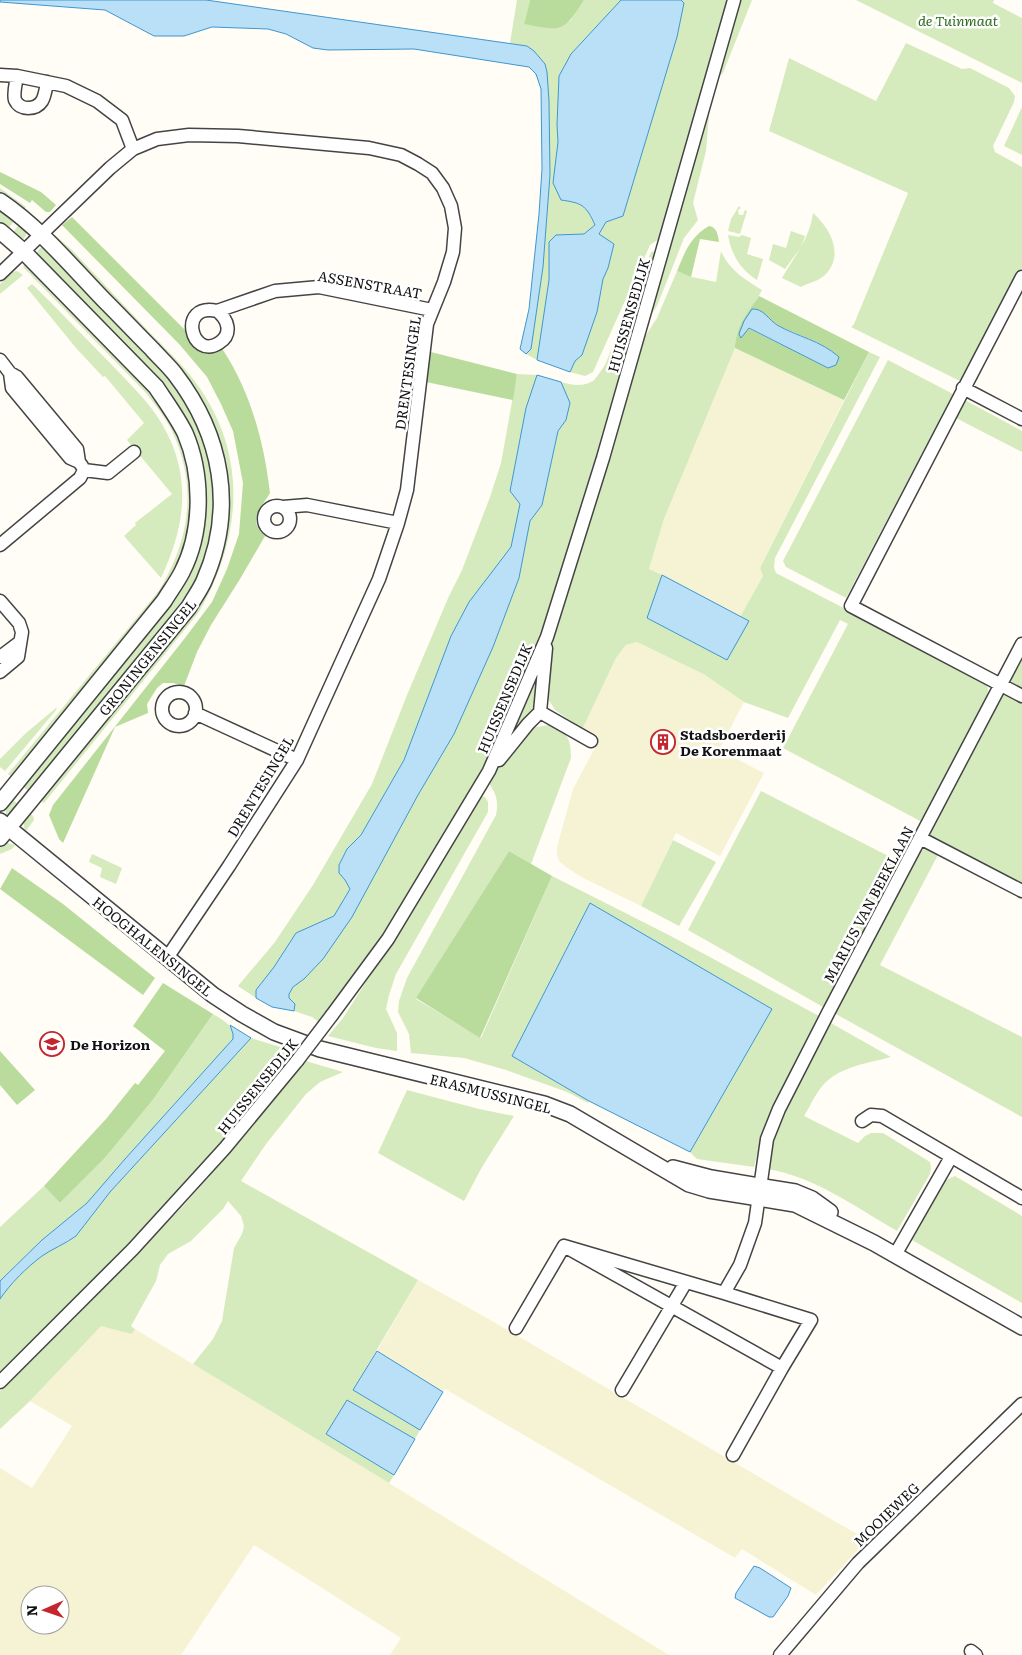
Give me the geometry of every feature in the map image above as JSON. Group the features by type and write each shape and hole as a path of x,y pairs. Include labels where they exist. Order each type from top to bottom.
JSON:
{"street":[{"name":"HUISSENSEDIJK","path":"0,1382 134,1249 225,1148 297,1061 388,939 489,771 547,637 603,458 734,0"},
{"path":"0,75 17,76 66,86 96,101 122,120 133,149"},
{"path":"17,76 15,100 25,108 36,106 42,101 47,82"},
{"name":"DRENTESINGEL","path":"0,274 110,168 133,149 157,139 189,135 238,136 369,148 401,156 432,173 443,188 450,206 455,228 452,252 444,282 427,324 407,490 379,579 297,760 224,874 167,958"},
{"name":"GRONINGENSINGEL","path":"0,201 41,234 175,373 194,402 210,434 219,465 222,489 222,515 216,548 204,581 189,607 3,829"},
{"name":"GRONINGENSINGEL","path":"0,231 23,251 156,387 185,433 194,462 199,494 196,533 183,571 164,601 0,803"},
{"path":"1022,277 852,606 998,689 1022,696"},
{"name":"ASSENSTRAAT","path":"217,311 275,291 319,287 432,310"},
{"path":"0,360 10,373 17,377 77,449 82,466 80,478 0,545"},
{"path":"963,388 1022,419"},
{"path":"82,466 108,473 134,452"},
{"path":"283,507 307,505 398,523"},
{"path":"0,601 19,624 22,632 18,657 0,672"},
{"name":"HUISSENSEDIJK","path":"489,771 540,712 547,637"},
{"path":"0,657 20,642"},
{"name":"MARIUS VAN BEEKLAAN","path":"724,1293 740,1265 754,1223 767,1139 779,1109 1022,644"},
{"path":"540,712 591,741"},
{"path":"195,713 297,760"},
{"name":"HOOGHALENSINGEL","path":"3,829 213,995 274,1032 320,1050"},
{"path":"920,838 1022,891"},
{"name":"ERASMUSSINGEL","path":"320,1050 544,1104 570,1114 689,1184 709,1190 759,1192 795,1204 874,1243 1022,1328"},
{"path":"862,1121 870,1115 882,1116 1022,1198"},
{"path":"895,1255 951,1157"},
{"path":"564,1246 782,1368"},
{"path":"564,1246 811,1320 733,1455"},
{"path":"516,1328 564,1246"},
{"path":"622,1390 686,1282"},
{"name":"MOOIEWEG","path":"780,1655 858,1562 1022,1404"}],"shaded area":[{"path":"735,348 844,400 760,568 763,576 740,617 649,569 664,519"},
{"path":"637,642 705,675 744,702 719,750 764,773 720,856 676,833 641,906 581,877 559,861 557,855 557,847 573,789 599,740 581,732 616,658 626,645"},
{"path":"418,1280 480,1314 867,1540 816,1595 742,1549 735,1558 445,1389 443,1392 377,1351"},
{"path":"101,1325 132,1334 135,1329 669,1655 390,1655 401,1638 254,1545 181,1655 0,1655 0,1468 32,1488 72,1426 30,1401"}],"green space":[{"path":"517,0 530,0 524,24 570,21 584,0 621,0 571,54 557,125 558,142 553,183 561,200 574,202 582,206 589,213 595,225 584,234 556,235 549,242 549,280 537,360 526,354 531,349 543,266 550,175 549,101 545,64 527,46 510,43"},
{"path":"530,0 584,0 566,24 560,27 546,28 524,24"},
{"path":"681,0 730,0 662,237 650,245 593,372 585,376 570,372 575,361 582,355 597,312 603,279 608,268 599,234 606,222 623,216 677,37 684,3"},
{"path":"739,0 752,0 723,73 717,79"},
{"name":"de Tuinmaat","path":"856,0 994,0 993,3 1022,18 1022,83"},
{"path":"906,43 962,69 970,68 1009,88 1015,96 1014,102 993,146 995,152 1022,167 1022,268 962,382 851,327 854,324 908,193 769,131 789,58 876,101"},
{"path":"710,103 706,151 693,203 698,220 684,238 657,306 648,320"},
{"path":"1022,107 1022,155 1004,146"},
{"path":"0,172 41,192 56,205 50,212 46,212 32,200 30,203 0,184"},
{"path":"0,188 26,207 21,212 0,198"},
{"path":"739,206 741,208 738,210 739,215 743,215 745,210 747,211 740,234 728,231 731,219"},
{"path":"0,207 15,220 7,230 0,226"},
{"path":"813,213 830,234 833,242 834,259 825,275 801,287 782,278 809,231"},
{"path":"72,217 186,331 188,338 194,346 203,349 221,347 248,398 260,435 270,493 259,510 256,519 260,530 265,536 211,625 197,652 184,686 163,683 157,688 147,704 148,713 115,727 63,843 59,839 49,815 53,805 212,602 227,569 239,534 243,483 233,431 207,377 180,345 62,225"},
{"path":"20,223 26,229 26,236 23,239 11,235"},
{"path":"709,226 718,234 719,242 700,239 691,277 677,271 693,240 702,230"},
{"path":"791,231 805,236 801,247 785,269 769,260 773,244 786,248"},
{"path":"55,235 72,250 174,357 200,388 219,423 228,450 233,478 233,505 230,532 223,560 199,612 44,803 39,800 163,647 220,551 208,417 54,241"},
{"path":"728,235 739,237 742,235 751,238 747,254 763,259 757,280 737,260 731,248"},
{"path":"40,248 45,248 171,374 210,446 216,526 196,587 32,794 20,784 195,550 188,431 37,257 37,252"},
{"path":"656,251 584,521 525,681 472,791 391,929 319,1022 312,1017 294,1011 295,1004 289,998 290,992 304,979 454,734 493,647 519,578 530,521 542,505 558,431 566,420 570,403 561,382 573,385 589,383 593,381 605,365 651,252"},
{"path":"721,251 733,269 762,290 738,332 735,348 664,519 649,569 662,575 647,618 727,660 746,619 740,617 763,576 760,568 869,352 880,357 775,558 774,568 776,573 977,677 987,685 988,693 986,698 922,822 783,748 848,624 840,620 788,718 744,702 705,675 637,642 626,645 616,658 581,732 574,723 555,710 547,697 550,648 644,338 657,318 677,271 692,277 716,282"},
{"path":"24,265 29,266 150,387 176,425 190,466 192,526 172,581 14,779 8,774 158,592 169,573 177,553 187,513 185,472 180,452 172,431 160,411 146,393 23,267"},
{"path":"17,271 23,275 0,294 0,284 12,272"},
{"path":"32,284 141,396 157,416 169,436 181,476 181,517 170,557 161,578 124,536 136,525 135,523 172,494 127,440 144,423 105,376 103,377 76,348 27,288"},
{"path":"759,296 869,352 844,400 735,348 740,327","holes":["756,309 779,326 832,351 839,357 836,365 828,368 748,328 741,337"]},
{"path":"431,352 517,374 513,400 426,382"},
{"path":"888,360 953,394 846,598 786,567 783,561"},
{"path":"517,374 537,375 526,408 510,490 520,504 511,547 451,636 404,760 361,835 347,849 339,865 339,873 350,889 334,916 296,933 274,967 256,990 256,998 238,986 275,942 313,885 372,784 407,695 462,570 501,463"},
{"path":"963,399 1022,431 1022,452 954,417"},
{"path":"1022,656 1022,692 1012,685 1011,679"},
{"path":"541,670 536,712 505,749"},
{"path":"1003,694 1007,694 1022,702 1022,885 936,841 931,836 930,830"},
{"path":"56,708 5,771 0,767 0,759 26,733"},
{"path":"549,725 564,733 569,740 571,758 531,864 509,851 416,999 481,1038 552,876 667,934 819,1016 774,1108 754,1167 697,1159 690,1152 772,1009 590,903 512,1056 589,1101 588,1103 567,1092 506,1070 464,1058 411,1053 409,1034 398,1012 399,1001 407,978 496,815 496,797 488,782 494,769 531,728"},
{"path":"761,791 900,862 823,1007 688,930"},
{"path":"9,796 21,807 7,817 4,806"},
{"path":"480,796 485,797 488,802 488,812 396,974 389,995 386,1009 397,1033 397,1051 376,1048 328,1036 343,1018 431,880"},
{"path":"28,812 33,816 34,820 25,832 23,820"},
{"path":"673,840 716,862 679,926 641,906"},
{"path":"7,843 15,845 12,849 0,854 0,845"},
{"path":"926,848 939,853 880,965 1022,1037 1022,1117 834,1013 917,854"},
{"path":"509,851 552,876 480,1038 416,998"},
{"path":"92,854 122,868 116,884 100,877 102,868 89,862"},
{"path":"12,868 63,904 155,978 143,995 0,889"},
{"path":"163,983 213,1014 152,1101 104,1159 60,1203 44,1186 106,1119 135,1083 138,1085 165,1051 133,1026"},
{"path":"213,1014 230,1027 233,1039 87,1203 42,1240 0,1281 0,1227 44,1186 60,1203 104,1159 152,1101"},
{"path":"829,1022 891,1057 856,1066 832,1077 819,1090 804,1116 858,1143 871,1133 883,1133 930,1162 930,1174 897,1231 819,1186 785,1173 768,1169 772,1141 794,1090"},
{"path":"251,1038 300,1053 183,1190 0,1377 0,1299 4,1293 19,1276 46,1253 76,1236 110,1192"},
{"path":"0,1051 35,1090 17,1105 0,1085"},
{"path":"306,1061 343,1072 320,1082 306,1094 266,1144 241,1181 418,1280 353,1390 420,1430 415,1439 347,1400 326,1434 394,1475 389,1483 193,1364 213,1339 222,1321 234,1248 244,1226 241,1216 228,1201 223,1209 191,1241 168,1254 160,1265 156,1281 131,1326 135,1329 132,1334 101,1326 30,1401 0,1429 0,1391 75,1318 185,1204"},
{"path":"407,1090 514,1116 482,1167 464,1201 378,1153"},
{"path":"955,1176 1022,1216 1022,1303 912,1240 944,1181"}],"water":[{"path":"0,0 206,0 527,46 545,64 547,72 550,175 543,267 531,349 526,354 520,349 529,309 542,169 541,89 536,74 529,67 414,49 328,50 313,48 286,34 268,29 212,27 184,36 154,36 105,10 0,2"},
{"path":"621,0 681,0 684,3 677,37 623,216 606,222 599,234 614,244 603,279 597,312 582,355 575,361 570,372 537,360 549,280 549,242 556,235 584,234 595,225 583,206 561,200 553,183 558,142 559,76 571,54"},
{"path":"752,309 763,312 777,325 832,351 839,357 836,365 828,368 749,328 741,338 739,334 744,321"},
{"path":"537,375 561,382 570,403 566,420 558,431 542,505 530,521 519,578 493,647 454,734 418,795 352,917 323,959 304,979 293,987 289,998 295,1004 294,1011 272,1007 256,998 256,990 274,967 296,933 334,916 350,889 339,873 339,865 347,849 361,835 404,760 451,636 469,602 511,547 520,504 510,491 526,408"},
{"path":"662,575 749,621 727,660 647,618"},
{"path":"590,903 772,1009 690,1152 589,1101 512,1056"},
{"path":"230,1025 251,1038 110,1192 76,1236 36,1261 14,1282 0,1299 0,1281 42,1240 87,1203 233,1039"},
{"path":"377,1351 443,1392 420,1430 353,1390"},
{"path":"347,1400 415,1439 394,1475 326,1434"},
{"path":"754,1566 791,1588 788,1596 773,1617 769,1617 735,1598 736,1593"}],"place":[{"name":"Stadsboerderij De Korenmaat","path":"663,742"},
{"name":"De Horizon","path":"52,1044"}]}
